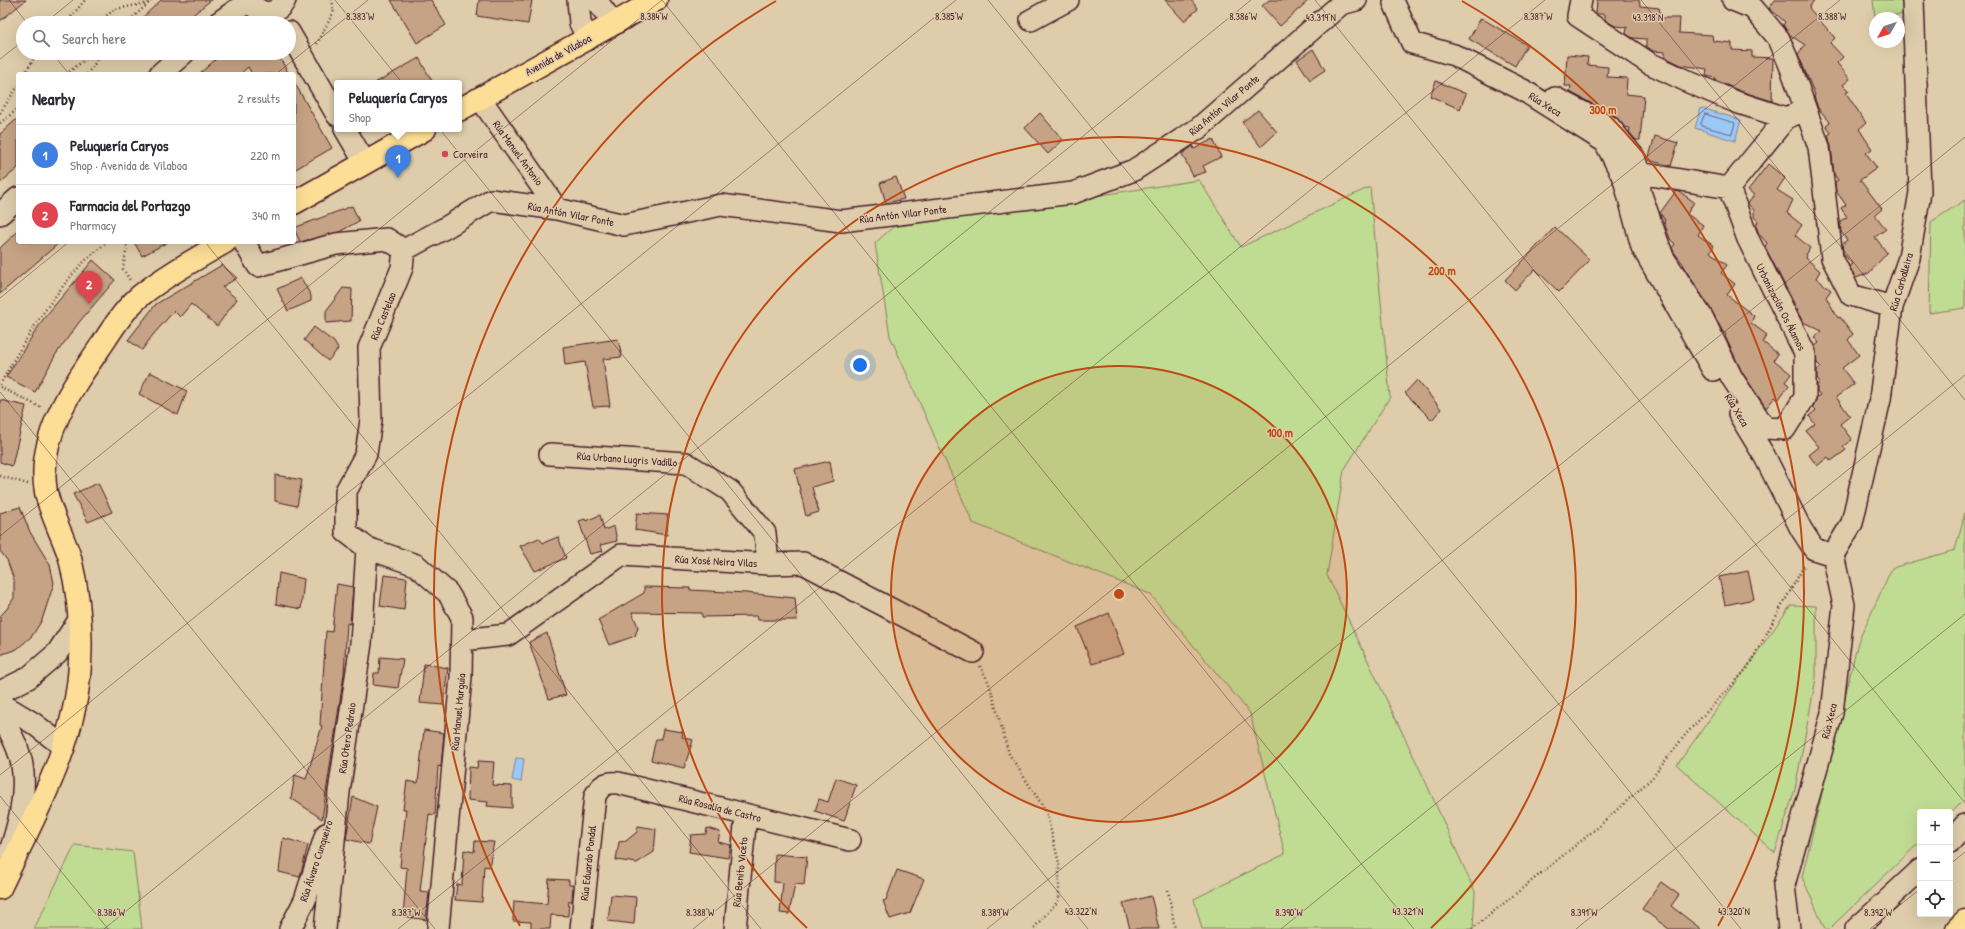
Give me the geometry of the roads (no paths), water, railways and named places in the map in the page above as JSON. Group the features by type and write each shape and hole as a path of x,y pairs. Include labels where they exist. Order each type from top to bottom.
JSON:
{"highway":[{"name":"Avenida de Vilaboa","path":"462,108 656,0"},
{"path":"296,202 420,132"},
{"path":"0,888 54,776 77,699 80,661 79,620 70,559 46,490 45,464 50,437 58,416 87,366 124,313 134,302 162,279 222,244"},
{"path":"1957,929 1965,921"}],"street":[{"path":"228,16 250,0 257,10 269,13 281,12"},
{"path":"1031,20 1068,0"},
{"name":"Rúa Antón Vilar Ponte","path":"404,250 445,228 490,200 557,209 624,225 722,205 841,221 1073,193 1134,170 1198,128 1341,4 1356,0"},
{"path":"1581,0 1578,16 1649,63 1736,102 1786,118"},
{"path":"1733,0 1753,8 1779,39 1819,147 1832,258 1852,295 1892,307"},
{"name":"Rúa Carballeira","path":"1833,556 1852,523 1880,399 1892,307 1909,258 1920,192 1913,0"},
{"path":"588,39 580,22 588,1 614,24"},
{"name":"Rúa Xeca","path":"1396,1 1412,43 1454,55 1523,90 1605,142 1630,173 1624,179 1642,247 1765,457 1801,529 1814,549 1833,556 1844,604 1832,713 1784,885 1789,929"},
{"path":"296,44 334,110"},
{"path":"162,72 176,60"},
{"name":"Rúa Manuel Antonio","path":"480,98 557,209"},
{"name":"Urbanización Os Álamos","path":"1555,98 1609,126 1634,157 1630,173 1640,192 1663,257 1702,317 1732,378 1765,428 1785,429 1805,397 1805,353 1748,239 1729,188"},
{"path":"1630,173 1729,188 1786,118 1806,110"},
{"path":"347,132 365,163"},
{"path":"0,214 16,200"},
{"path":"245,244 258,266 336,244 386,239 404,250"},
{"name":"Rúa Castelao","path":"367,548 346,532 346,492 366,454 371,420 370,348 402,268 404,250"},
{"name":"Rúa Urbano Lugris Vadillo","path":"550,454 686,463 730,491 765,533 768,564"},
{"name":"Rúa Manuel Murguía","path":"367,548 416,565 448,593 462,617 461,677 438,929"},
{"name":"Rúa Otero Pedraio","path":"325,929 339,792 361,643 367,548"},
{"name":"Rúa Xosé Neira Vilas","path":"462,640 508,635 622,555 768,564 803,563 973,652"},
{"path":"0,692 28,678 57,653 79,620"},
{"path":"0,703 33,723 64,746"},
{"path":"0,714 17,747 22,765 23,799 14,837 0,879"},
{"name":"Rúa Rosalía de Castro","path":"595,796 600,787 608,782 618,783 850,840"},
{"name":"Rúa Álvaro Cunqueiro","path":"290,929 305,900 339,792"},
{"name":"Rúa Eduardo Pondal","path":"581,929 595,796"},
{"name":"Rúa Benito Viceto","path":"735,929 746,815"},
{"path":"1953,839 1965,825"},
{"path":"1856,929 1917,873"}],"water":[{"path":"1701,108 1741,120 1735,141 1695,128"},
{"path":"516,758 524,759 521,782 512,780"}],"place":[{"name":"Corveira","path":"445,154"},
{"name":"Peluquería Caryos","path":"398,178"},
{"name":"Farmacia del Portazgo","path":"89,304"}]}
